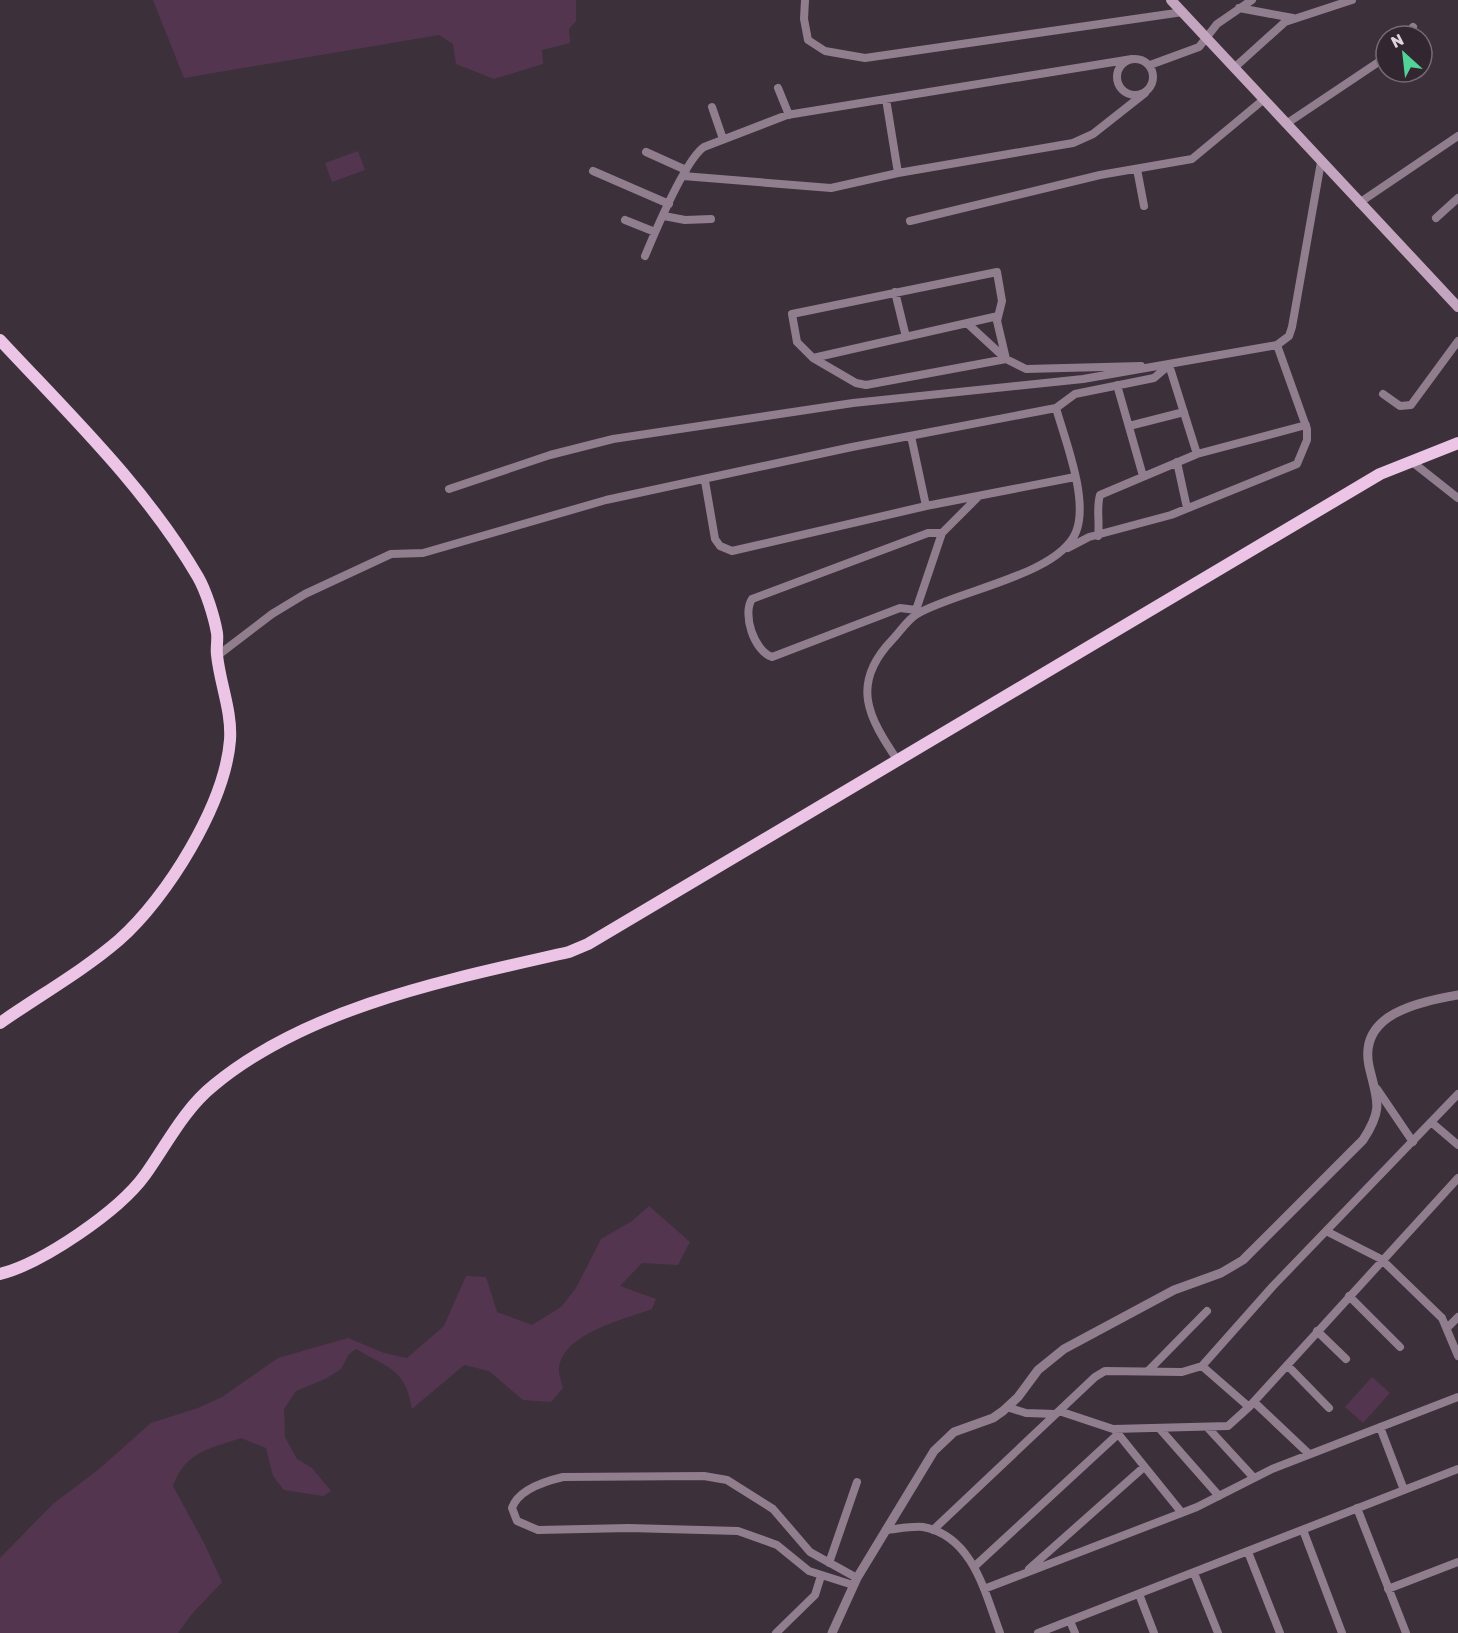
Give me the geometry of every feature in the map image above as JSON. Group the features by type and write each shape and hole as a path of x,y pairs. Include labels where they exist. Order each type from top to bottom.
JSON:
{"main road":[{"path":"1171,0 1458,307"},
{"path":"0,340 134,486 199,579 217,633 217,656 228,701 230,740 222,780 202,827 157,895 120,939 79,970 0,1023"},
{"path":"0,1274 57,1247 107,1213 144,1177 191,1107 213,1085 238,1067 297,1033 422,987 569,952 588,944 1380,474 1458,443"}],"street":[{"path":"806,0 804,19 808,40 825,51 865,58 1183,12"},
{"path":"1150,65 1198,47 1205,36 1252,0"},
{"path":"1234,68 1276,28 1293,18 1352,0"},
{"path":"1239,8 1293,18"},
{"path":"1132,59 1121,65 1118,71 1118,84 1132,96 1145,93"},
{"path":"645,256 684,173 698,151 789,115 1132,59 1145,61 1150,65 1154,77 1153,83 1145,93 1093,134 1073,143 822,188 684,173 646,152"},
{"path":"1286,124 1374,65"},
{"path":"778,88 789,115"},
{"path":"886,99 898,173"},
{"path":"910,221 960,207 1197,157 1263,100"},
{"path":"712,107 723,140"},
{"path":"1359,202 1458,136"},
{"path":"449,489 550,455 614,439 853,403 1083,379 1277,345 1288,336 1292,327 1321,162"},
{"path":"1137,169 1144,206"},
{"path":"592,171 669,204"},
{"path":"1436,218 1458,198"},
{"path":"664,216 686,220 711,219"},
{"path":"625,220 655,232"},
{"path":"997,272 1002,301 998,316 1006,359 866,385 856,383 813,358 797,342 792,314 997,272"},
{"path":"895,292 906,337"},
{"path":"813,358 998,316"},
{"path":"968,324 1006,359 1026,369 1169,365"},
{"path":"1383,394 1400,406 1411,405 1458,341"},
{"path":"942,533 928,533 752,599 747,612 760,648 772,657 900,608 915,613 1035,567 1062,551 1098,536 1187,508 1293,467 1300,458 1307,440 1306,425 1277,345"},
{"path":"217,656 272,614 391,554 423,553 593,503 1056,408 1075,394 1154,378 1169,365"},
{"path":"1169,365 1197,454"},
{"path":"1117,385 1143,476"},
{"path":"1056,408 1075,477 1079,520 1076,532 1062,551"},
{"path":"1129,426 1184,412"},
{"path":"1098,536 1100,524 1097,506 1100,495 1197,454 1306,425"},
{"path":"911,436 926,506"},
{"path":"1412,461 1458,498"},
{"path":"1177,462 1187,508"},
{"path":"705,481 715,539 720,546 732,551 926,506 1075,477"},
{"path":"898,761 873,721 867,695 867,682 876,658 915,613 929,564 942,533 978,497"},
{"path":"1413,1142 1377,1089 1369,1065 1368,1047 1374,1032 1382,1021 1412,1005 1458,995"},
{"path":"832,1633 855,1581 944,1438 993,1418 1007,1407 1038,1370 1064,1349 1174,1290 1221,1273 1244,1260 1362,1140 1374,1123 1377,1089"},
{"path":"933,1530 1100,1373 1182,1372 1202,1366 1326,1231 1458,1094"},
{"path":"1431,1122 1458,1145"},
{"path":"1007,1407 1026,1413 1057,1413 1116,1432 1228,1426 1252,1405 1382,1259 1457,1180"},
{"path":"1326,1231 1382,1259 1442,1318 1458,1356"},
{"path":"1349,1296 1400,1347"},
{"path":"1148,1371 1207,1311"},
{"path":"1447,1328 1458,1317"},
{"path":"1317,1331 1346,1359"},
{"path":"1287,1365 1329,1407"},
{"path":"1202,1366 1309,1454"},
{"path":"984,1589 1219,1497 1254,1478 1309,1454 1458,1396"},
{"path":"1380,1427 1404,1490"},
{"path":"1208,1428 1254,1478"},
{"path":"1161,1429 1219,1497"},
{"path":"1116,1432 1182,1512"},
{"path":"975,1566 1116,1432"},
{"path":"1023,1574 1144,1467"},
{"path":"1038,1633 1458,1469"},
{"path":"563,1477 716,1477 761,1500 786,1521 810,1552 855,1581 821,1576 809,1571 777,1545 738,1531 629,1528 538,1530 517,1521 512,1508 518,1498 525,1493 563,1477"},
{"path":"829,1563 857,1482"},
{"path":"1357,1508 1406,1633"},
{"path":"886,1530 920,1527 933,1530 967,1553 975,1566 1000,1633"},
{"path":"1303,1530 1342,1633"},
{"path":"1248,1552 1280,1633"},
{"path":"1388,1588 1458,1562"},
{"path":"1194,1573 1218,1633"},
{"path":"776,1633 815,1595 821,1576"},
{"path":"1139,1594 1154,1633"},
{"path":"1070,1621 1075,1633"}],"shaded area":[{"path":"153,0 576,0 576,21 569,29 570,43 542,50 543,64 494,79 456,64 453,44 439,35 184,78"},
{"path":"358,151 365,170 332,182 325,163"},
{"path":"649,1206 690,1242 678,1265 642,1263 620,1286 656,1299 652,1309 611,1323 570,1347 562,1357 559,1370 563,1388 551,1402 523,1400 489,1371 464,1365 412,1409 405,1385 400,1377 394,1371 356,1349 349,1354 341,1369 325,1379 296,1391 284,1409 285,1437 297,1459 312,1468 331,1491 323,1496 284,1490 273,1476 266,1448 241,1438 200,1453 192,1458 178,1474 173,1486 222,1582 191,1615 178,1633 0,1633 0,1558 53,1504 99,1469 151,1423 198,1408 222,1397 278,1358 348,1338 384,1353 407,1358 444,1326 466,1276 486,1277 497,1312 532,1325 561,1307 576,1288 601,1239 632,1221"},
{"path":"1372,1377 1390,1393 1363,1423 1345,1407"}]}
